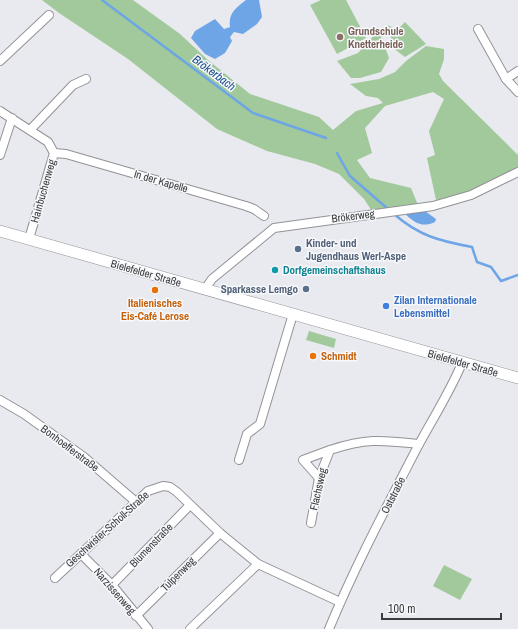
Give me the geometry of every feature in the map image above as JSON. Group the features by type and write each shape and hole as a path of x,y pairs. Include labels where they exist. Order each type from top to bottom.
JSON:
{"main road":[{"name":"Bielefelder Straße","path":"0,231 518,378"}],"street":[{"path":"0,61 49,15"},
{"path":"478,29 506,80 518,92"},
{"path":"506,80 518,71"},
{"path":"30,130 73,86 86,79"},
{"name":"Hainbuchenweg","path":"0,111 48,142 54,153 29,239"},
{"path":"0,155 12,118"},
{"name":"In der Kapelle","path":"54,153 66,154 246,206 254,209 264,216"},
{"name":"Brökerweg","path":"205,289 212,279 274,228 433,206 471,195 518,172"},
{"path":"239,460 247,434 260,424 293,314"},
{"name":"Oststraße","path":"329,629 340,602 373,534 419,444 444,401 462,363"},
{"name":"Bonhoefferstraße","path":"0,400 24,414 84,457 136,502"},
{"path":"319,478 303,460 355,442 380,439 419,444"},
{"name":"Flachsweg","path":"311,523 319,478 330,450"},
{"name":"Geschwister-Scholl-Straße","path":"55,578 148,491 163,486 177,492 220,533 258,564 340,602"},
{"name":"Blumenstraße","path":"112,585 190,504"},
{"name":"Tulpenweg","path":"136,616 220,533"},
{"name":"Narzissenweg","path":"81,554 112,585 148,629"},
{"path":"190,629 258,564"}],"green space":[{"path":"42,0 133,0 180,34 208,60 250,94 319,117 333,130 356,111 383,103 378,98 366,96 350,84 379,79 395,72 406,61 426,46 444,49 444,59 439,74 443,81 518,155 518,169 471,193 436,200 427,158 435,155 429,131 444,99 433,92 385,106 365,128 372,153 357,160 370,178 411,188 418,205 372,211 364,199 339,174 315,164 267,151 217,129 128,59"},
{"path":"321,0 346,0 366,38 337,54 310,5"},
{"path":"405,22 426,44 405,57 393,48 388,25 397,30"},
{"path":"377,32 380,34 389,58 381,72 360,78 351,78 337,61 358,53"},
{"path":"309,331 336,339 334,348 306,340"},
{"path":"444,565 472,579 460,600 433,586"}],"water":[{"path":"246,0 259,0 262,17 257,24 243,34 234,32 230,37 232,41 225,53 215,59 205,54 191,38 195,31 215,19 224,29 230,27 230,18 232,14 236,8"},
{"path":"425,211 436,219 435,222 426,225 419,224 405,214"}],"waterway":[{"name":"Brökerbach","path":"102,0 253,113 326,138"},
{"name":"Brökerbach","path":"337,153 350,176 388,209"},
{"name":"Brökerbach","path":"394,214 421,233 440,240 472,247 477,262 491,267 501,281 518,275"}],"place":[{"name":"Grundschule Knetterheide","path":"340,37"},
{"name":"Kinder- und Jugendhaus Werl-Aspe","path":"298,249"},
{"name":"Dorfgemeinschaftshaus","path":"275,270"},
{"name":"Sparkasse Lemgo","path":"306,289"},
{"name":"Italienisches Eis-Café Lerose","path":"155,290"},
{"name":"Zilan Internationale Lebensmittel","path":"386,306"},
{"name":"Schmidt","path":"313,356"}]}
